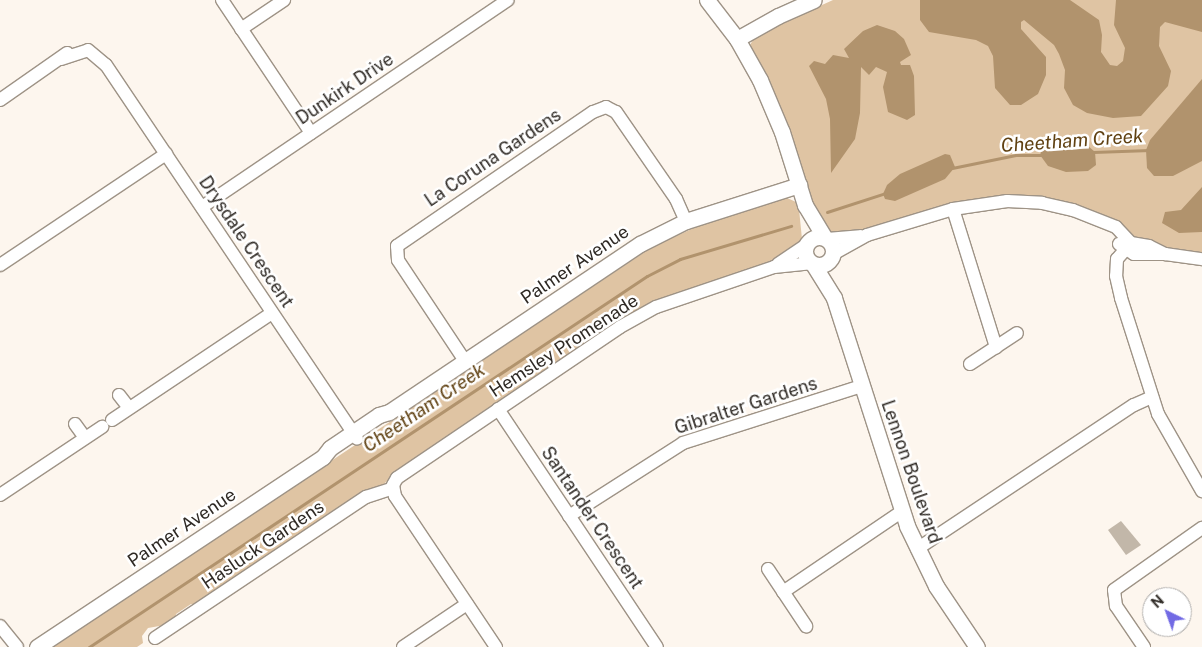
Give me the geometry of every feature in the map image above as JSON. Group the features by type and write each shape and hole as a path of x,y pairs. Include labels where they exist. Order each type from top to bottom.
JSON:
{"street":[{"path":"222,0 311,133"},
{"path":"241,29 284,0"},
{"name":"Dunkirk Drive","path":"202,207 508,0"},
{"path":"707,0 736,39 775,113 805,205 825,238 832,245 832,256"},
{"path":"736,39 778,16 814,0"},
{"name":"Drysdale Crescent","path":"0,100 61,59 88,50 106,65 355,435"},
{"name":"La Coruna Gardens","path":"465,361 398,260 397,246 594,112 606,107 616,112 676,199 686,222"},
{"path":"0,265 166,154"},
{"name":"Palmer Avenue","path":"37,647 49,636 62,630 323,457 333,454 355,435 640,244 686,222 798,185"},
{"path":"807,244 814,237 867,235 953,209 993,201 1023,201 1060,206 1116,227 1129,248"},
{"path":"805,205 807,244 805,255 813,264 823,264 832,256 867,235"},
{"path":"953,209 996,347"},
{"name":"Hemsley Promenade","path":"774,267 807,244"},
{"path":"1129,248 1149,246 1165,254 1202,259"},
{"path":"1129,248 1115,270 1118,286 1152,397 1171,442 1202,491"},
{"name":"Lennon Boulevard","path":"832,256 834,298"},
{"name":"Hemsley Promenade","path":"394,488 400,475 639,316 676,299 774,267 813,264"},
{"name":"Lennon Boulevard","path":"813,264 834,298 901,512 917,549 977,647"},
{"path":"0,495 272,313"},
{"path":"970,364 1017,333"},
{"name":"Gibralter Gardens","path":"569,516 683,443 862,386"},
{"path":"119,395 129,408"},
{"path":"917,549 1134,405 1152,397"},
{"name":"Santander Crescent","path":"498,409 657,647"},
{"path":"75,424 85,438"},
{"path":"394,488 395,496 496,647"},
{"name":"Hasluck Gardens","path":"155,638 366,497 394,488"},
{"path":"783,592 901,512"},
{"path":"1144,647 1116,606 1114,593 1119,585 1202,528"},
{"path":"768,569 806,626"},
{"path":"403,647 467,604"},
{"path":"0,626 17,647"},
{"name":"Palmer Avenue","path":"48,647 62,630"}],"shaded area":[{"path":"833,0 1202,0 1202,255 1186,255 1146,243 1033,198 866,231 829,233 820,224 750,45 756,35"},
{"path":"785,197 796,202 799,209 802,239 783,258 693,288 394,474 383,485 196,606 191,604 176,614 175,620 165,625 148,628 142,636 143,643 137,647 52,647 652,247 707,222"}],"water":[{"path":"920,0 1070,0 1099,20 1102,35 1101,52 1110,65 1117,66 1123,61 1125,48 1114,25 1116,0 1202,0 1202,32 1165,22 1160,27 1159,46 1171,71 1168,86 1141,116 1113,118 1087,113 1073,105 1064,88 1065,70 1054,45 1024,20 1021,22 1021,29 1046,57 1046,75 1038,94 1021,105 1010,105 995,88 993,56 988,46 976,40 929,32 920,20"},
{"path":"877,25 895,31 904,39 911,55 900,62 901,65 910,65 914,76 915,115 907,120 888,112 883,87 887,72 876,67 869,75 861,67 860,113 855,139 831,173 830,119 826,99 809,66 814,61 825,64 833,55 849,58 844,49 863,31"},
{"path":"1202,79 1202,161 1173,176 1154,176 1147,168 1146,150 1150,140"},
{"path":"1052,140 1076,141 1087,145 1095,152 1096,165 1088,171 1066,172 1048,166 1040,155 1043,147"},
{"path":"945,154 950,155 955,167 945,179 895,201 885,199 883,194 887,185 900,174"},
{"path":"1202,187 1202,232 1179,233 1162,223 1165,212 1181,210"}],"building":[{"path":"1121,521 1141,545 1126,555 1108,530"}],"waterway":[{"name":"Cheetham Creek","path":"1093,152 1150,150"},
{"name":"Cheetham Creek","path":"952,168 1016,155 1042,155"},
{"name":"Cheetham Creek","path":"827,212 886,193"},
{"name":"Cheetham Creek","path":"89,647 647,276 680,259 791,226"}]}
